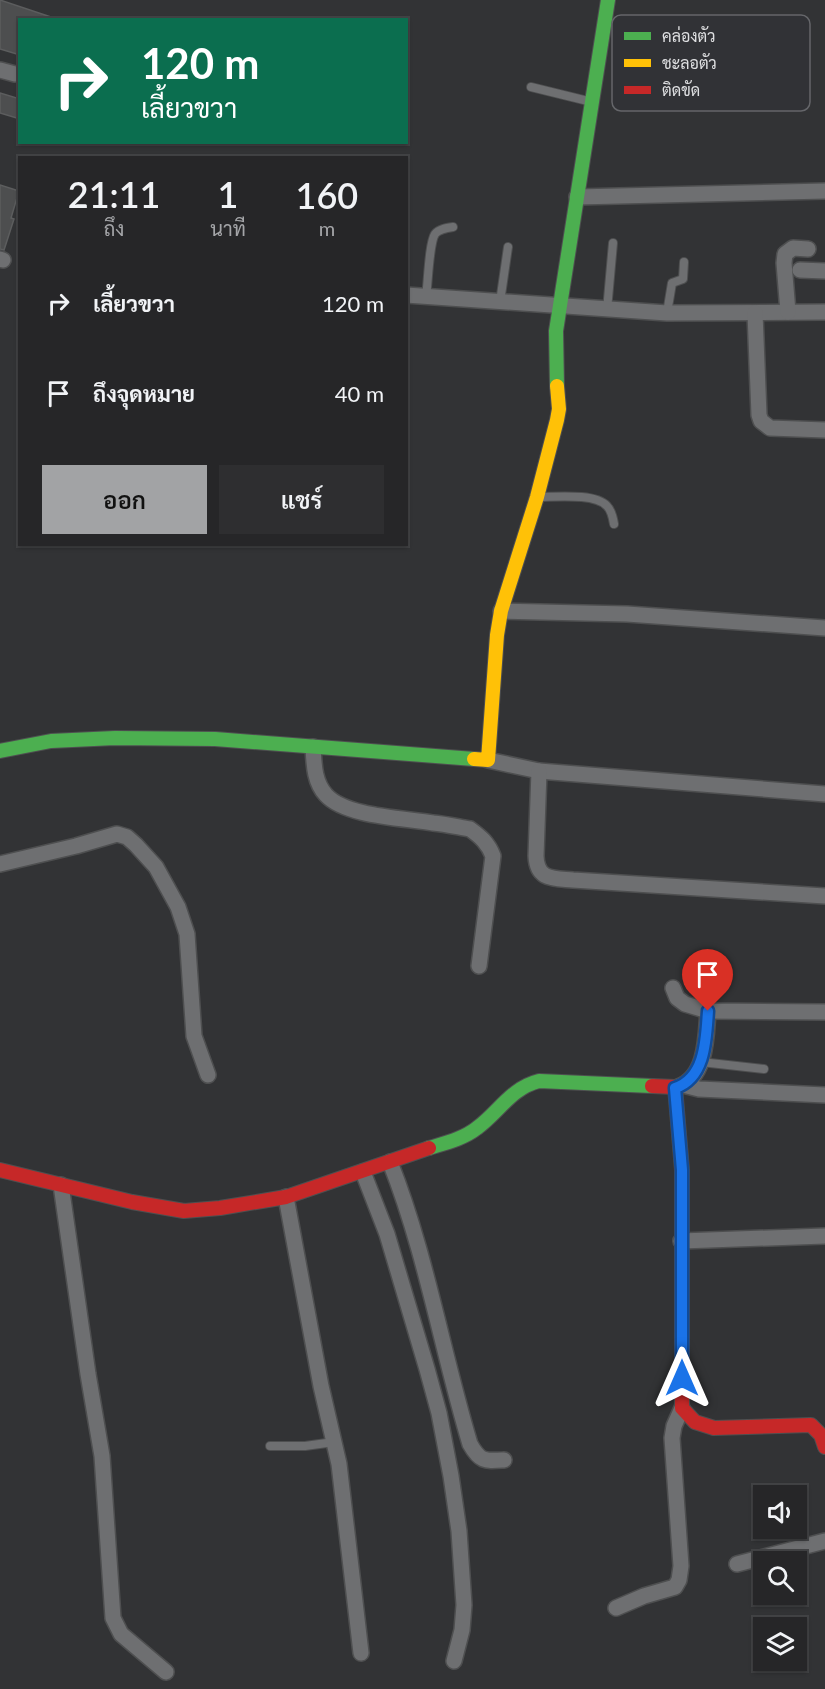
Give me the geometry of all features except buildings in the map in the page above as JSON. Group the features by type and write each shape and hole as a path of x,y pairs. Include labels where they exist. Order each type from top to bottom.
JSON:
{"street":[{"path":"488,760 497,635 501,611 537,496 559,409 556,331 594,102 605,1"},
{"path":"0,70 15,74"},
{"path":"578,197 825,191"},
{"path":"788,312 785,254 793,248 808,249"},
{"path":"800,270 825,271"},
{"path":"408,295 667,314 825,312"},
{"path":"755,313 761,421 770,428 825,430"},
{"path":"501,611 627,614 825,628"},
{"path":"0,751 51,741 115,738 215,739 488,760 539,771 825,794"},
{"path":"313,747 315,772 319,783 327,796 343,806 368,814 470,829 489,847 493,856 479,966"},
{"path":"539,771 536,867 541,874 555,879 825,896"},
{"path":"0,864 117,834 127,837 136,845 156,867 178,907 187,934 194,1036 208,1075"},
{"path":"673,988 677,998 685,1004 708,1011 825,1012"},
{"path":"679,1086 694,1075 701,1062 706,1039 708,1011"},
{"path":"0,1170 132,1202 184,1211 220,1208 286,1197 459,1138 473,1131 520,1087 528,1083 539,1081 679,1086 825,1095"},
{"path":"616,1608 644,1596 675,1587 679,1580 681,1566 672,1438 674,1426 682,1408 682,1170 679,1086"},
{"path":"390,1162 422,1263 470,1444 477,1456 482,1459 504,1460"},
{"path":"363,1172 387,1234 427,1369 439,1413 451,1476 459,1531 464,1605 462,1630 454,1661"},
{"path":"61,1185 87,1374 102,1456 113,1618 121,1634 166,1672"},
{"path":"286,1197 321,1386 339,1464 361,1653"},
{"path":"681,1241 825,1236"},
{"path":"682,1408 694,1423 701,1426 811,1425 821,1435 825,1447"},
{"path":"737,1564 825,1541"}],"lane":[{"path":"531,87 594,102"},
{"path":"426,297 436,233 444,228 453,227"},
{"path":"607,310 614,243"},
{"path":"500,302 508,247"},
{"path":"667,314 672,283 683,279 684,262"},
{"path":"537,496 600,500 608,507 614,524"},
{"path":"701,1062 764,1068"},
{"path":"270,1446 305,1446 334,1442"}],"traffic: fast":[{"path":"557,386 556,331 608,0"},
{"path":"0,751 51,741 115,738 215,739 474,759"},
{"path":"429,1148 472,1132 513,1095 529,1084 539,1081 652,1086"}],"traffic: slow":[{"path":"474,759 488,760 497,635 501,611 537,497 557,420 559,409 557,386"}],"traffic: jam":[{"path":"652,1086 675,1087 682,1170 682,1408 695,1422 714,1428 811,1425 821,1435 825,1447"},
{"path":"0,1170 132,1202 184,1211 220,1208 286,1197 429,1148"}],"route":[{"path":"682,1378 682,1170 675,1088 683,1085 694,1075 701,1062 706,1039 708,1011"}]}
